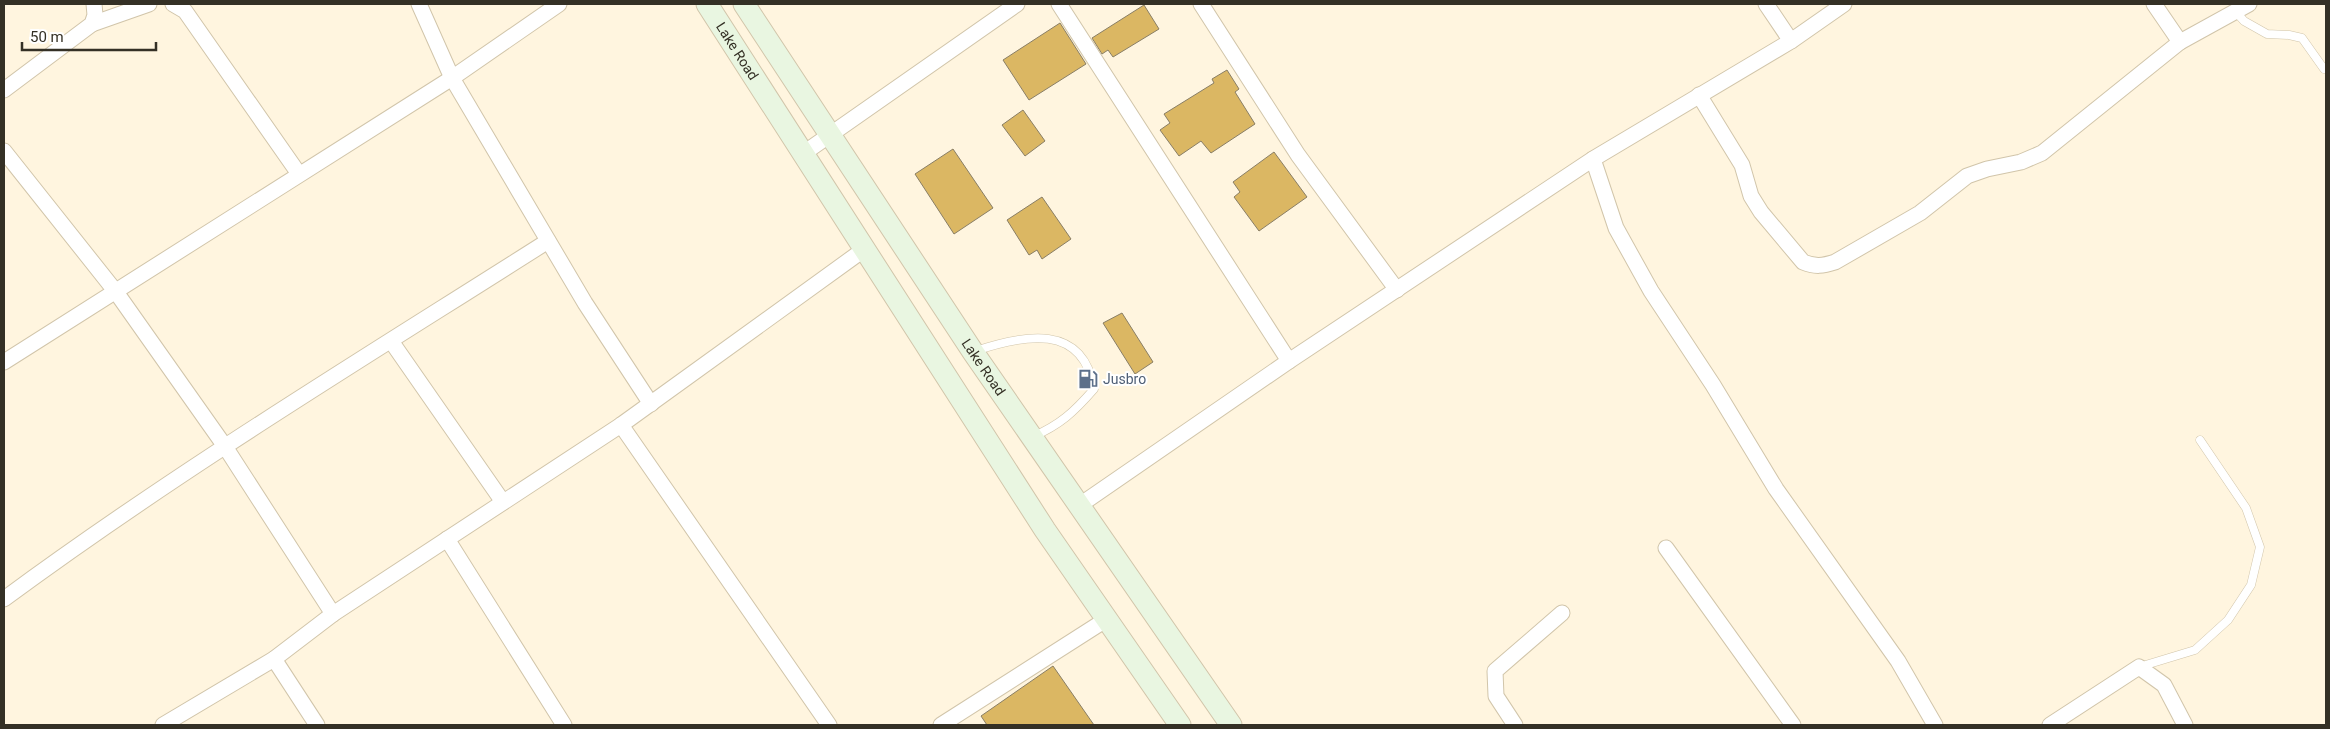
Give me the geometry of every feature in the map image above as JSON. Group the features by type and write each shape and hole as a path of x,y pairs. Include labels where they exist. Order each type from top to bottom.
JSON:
{"main road":[{"name":"Lake Road","path":"707,4 866,248 1002,463 1180,725"},
{"name":"Lake Road","path":"744,4 973,352 1231,725"}],"street":[{"path":"92,24 95,15 94,4"},
{"path":"4,90 92,24 149,4"},
{"path":"173,4 185,11 299,174"},
{"path":"419,4 452,78 548,241 650,404"},
{"path":"4,362 452,78 559,4"},
{"path":"804,153 830,133 974,36 1017,4"},
{"path":"1059,4 1289,361"},
{"path":"1201,4 1298,155 1397,290"},
{"path":"1766,4 1791,40"},
{"path":"1080,505 1289,361 1593,159 1791,40 1844,4"},
{"path":"2154,4 2180,42"},
{"path":"1699,95 1742,166 1751,196 1761,212 1803,262 1813,266 1824,266 1836,262 1920,213 1967,176 1987,168 2021,162 2042,153 2180,42 2242,7"},
{"path":"4,151 116,292 224,445 333,614"},
{"path":"1593,159 1616,228 1650,291 1713,385 1776,490 1898,662 1934,725"},
{"path":"4,599 89,536 224,445 548,241"},
{"path":"163,725 274,659 333,614 621,425 866,248"},
{"path":"391,341 503,502"},
{"path":"621,425 829,725"},
{"path":"447,539 564,725"},
{"path":"1666,548 1793,725"},
{"path":"1515,725 1496,696 1495,671 1562,613"},
{"path":"941,725 1107,619"},
{"path":"274,659 317,725"},
{"path":"2050,725 2139,667 2164,685 2185,725"}],"lane":[{"path":"2242,7 2244,21 2267,34 2289,35 2302,38 2324,68"},
{"path":"973,352 1016,338 1038,338 1058,340 1070,346 1084,363 1092,375 1094,389 1078,408 1056,426 1032,437"},
{"path":"2139,667 2195,650 2228,620 2251,585 2260,547 2246,508 2200,440"}],"building":[{"path":"1144,5 1159,29 1113,57 1108,50 1102,54 1092,38"},
{"path":"1060,23 1086,64 1029,100 1003,60"},
{"path":"1227,70 1239,89 1235,92 1255,124 1211,153 1201,141 1179,156 1160,130 1170,123 1164,114 1214,83 1212,79"},
{"path":"1023,110 1045,141 1025,156 1002,125"},
{"path":"953,149 993,208 954,234 915,174"},
{"path":"1274,152 1307,197 1259,231 1234,197 1240,192 1233,182"},
{"path":"1042,197 1071,239 1042,259 1037,250 1029,255 1007,220"},
{"path":"1122,313 1153,362 1135,374 1103,323"},
{"path":"1053,666 1094,725 987,725 981,716"}],"place":[{"name":"Jusbro","path":"1088,379"}]}
